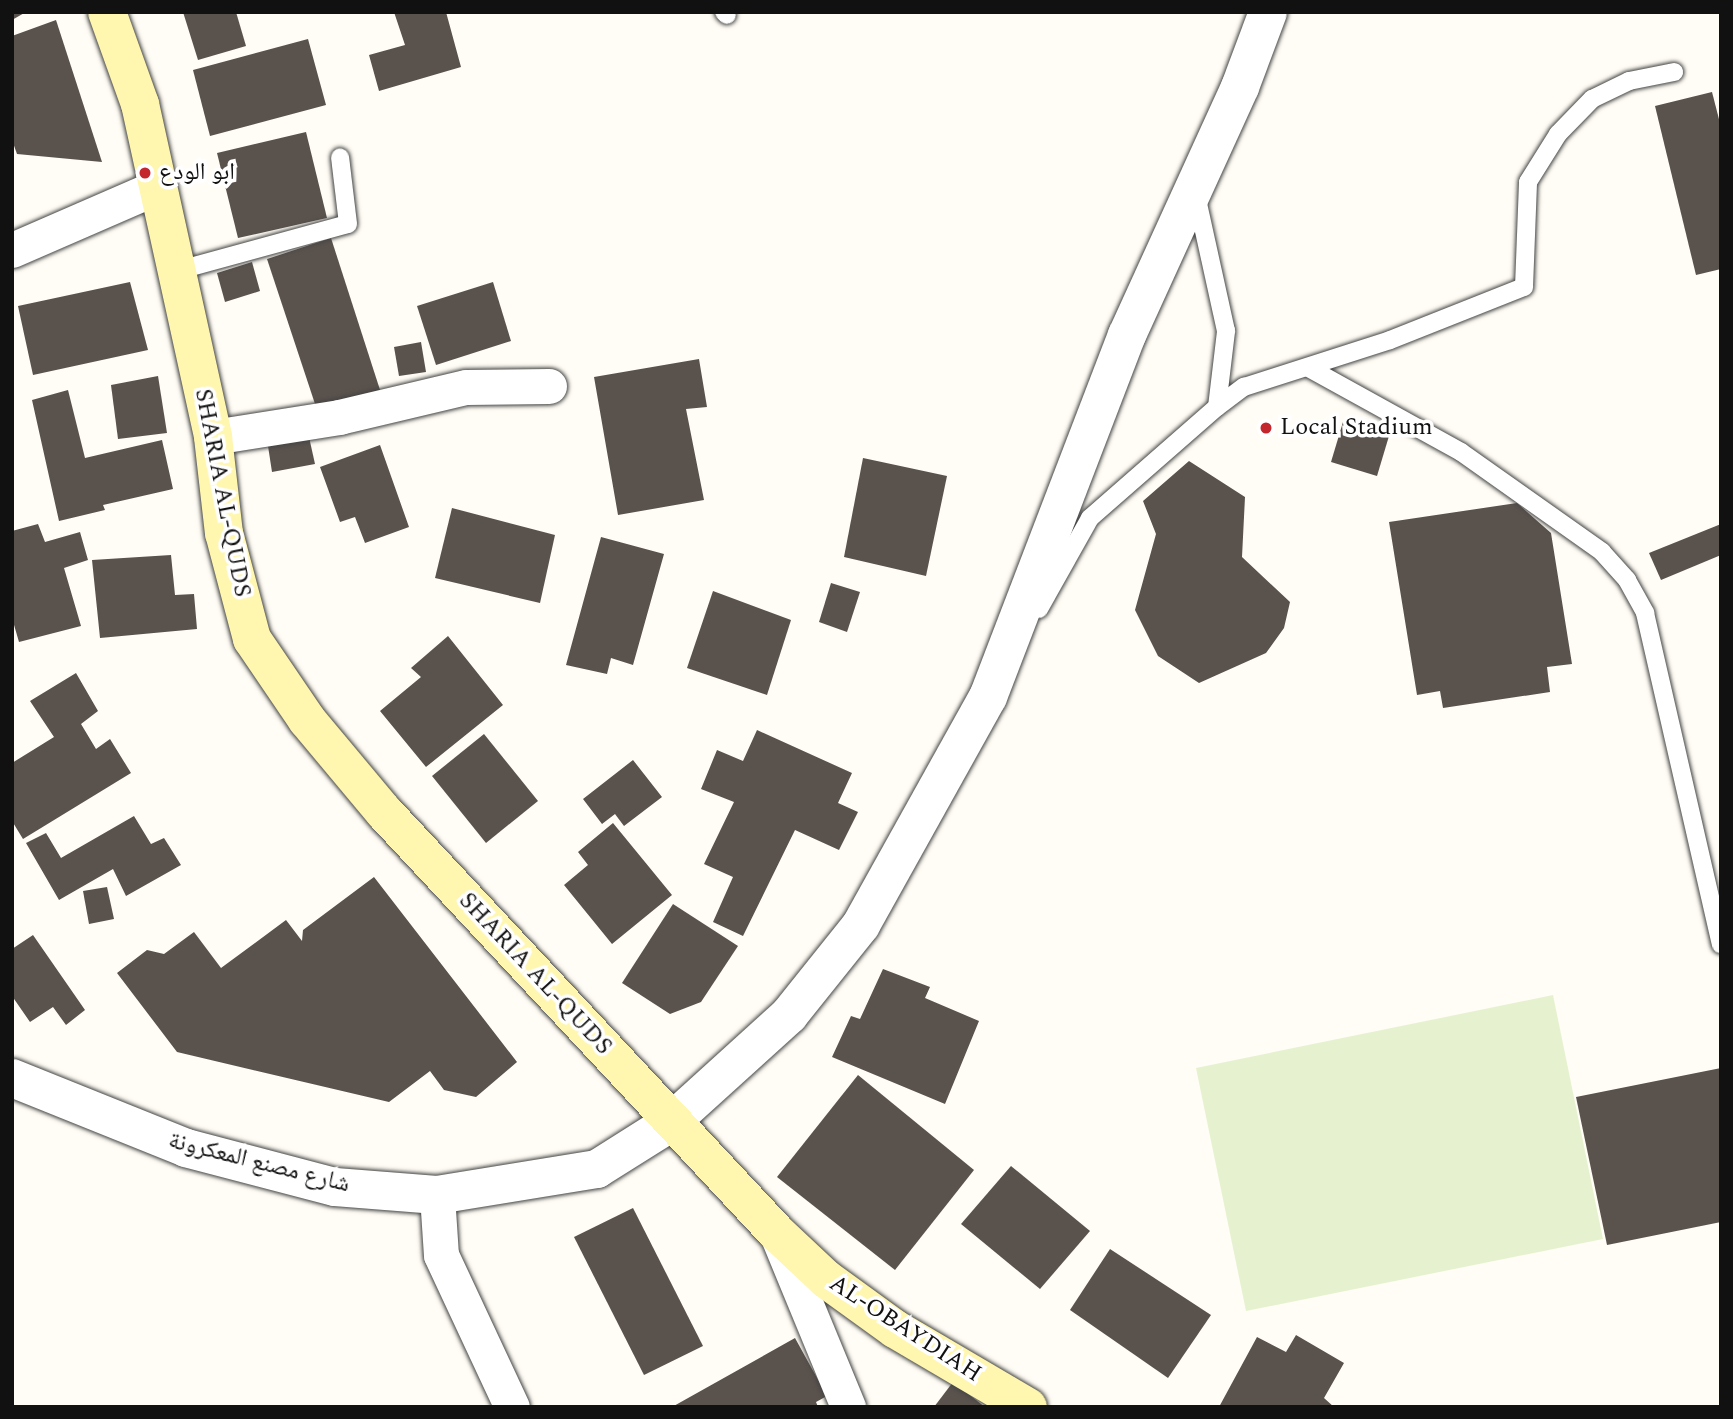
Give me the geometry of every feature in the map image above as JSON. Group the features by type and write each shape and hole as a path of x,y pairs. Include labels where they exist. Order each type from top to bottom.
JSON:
{"main road":[{"name":"SHARIA AL-QUDS","path":"107,12 140,104 213,437 224,533 252,639 307,720 384,812 670,1123"},
{"name":"AL-OBAYDIAH","path":"670,1123 776,1232 826,1279 895,1329 1028,1407"}],"street":[{"name":"شارع مصنع المعكرونة","path":"12,1078 186,1148 335,1187 437,1195 597,1169 670,1123 789,1015 861,925 988,697 1127,335 1195,187 1268,12"},
{"path":"12,250 158,187"},
{"path":"213,437 339,417 466,387 549,386"},
{"path":"437,1195 441,1255 512,1407"},
{"path":"776,1232 848,1407"}],"lane":[{"path":"988,697 1090,518 1217,407 1244,387 1309,368 1524,287 1528,182 1558,134 1592,99 1629,81 1674,72"},
{"path":"176,271 348,224 340,157"},
{"path":"1195,187 1226,331 1217,407"},
{"path":"1309,368 1461,452 1602,552 1627,580 1645,613 1721,944"}],"green space":[{"path":"1553,995 1603,1239 1246,1311 1196,1068"}],"building":[{"path":"12,12 26,12 12,20"},
{"path":"183,12 236,12 246,46 198,60"},
{"path":"394,12 446,12 461,67 379,91 369,55 405,45"},
{"path":"56,20 102,162 17,154 12,140 12,36"},
{"path":"308,39 326,105 210,136 193,70"},
{"path":"1712,92 1721,127 1721,269 1696,275 1655,106"},
{"path":"306,132 327,218 238,238 217,153"},
{"path":"331,238 381,393 318,413 267,259"},
{"path":"252,262 260,291 225,302 217,273"},
{"path":"130,282 148,350 33,375 18,306"},
{"path":"493,282 511,341 436,365 417,306"},
{"path":"421,342 426,372 399,376 394,347"},
{"path":"699,359 707,407 686,409 704,500 618,515 594,377"},
{"path":"158,376 167,433 118,439 111,385"},
{"path":"68,390 85,458 162,440 173,489 103,505 105,510 59,521 32,400"},
{"path":"1343,422 1389,436 1377,476 1331,462"},
{"path":"309,437 315,464 272,472 268,446"},
{"path":"380,445 409,527 365,543 355,517 340,522 320,467"},
{"path":"863,458 947,476 926,576 844,557"},
{"path":"1189,461 1245,497 1242,557 1290,602 1284,628 1266,653 1199,683 1158,656 1135,610 1156,534 1143,501"},
{"path":"1517,503 1551,533 1572,664 1547,667 1550,692 1443,708 1440,691 1417,695 1389,522"},
{"path":"452,508 555,535 540,603 435,578"},
{"path":"38,524 45,542 80,532 88,560 64,568 81,626 19,642 12,618 12,531"},
{"path":"1721,524 1721,555 1661,580 1649,553"},
{"path":"601,537 664,554 633,665 611,658 607,674 566,665"},
{"path":"171,555 175,595 194,594 197,629 100,638 92,560"},
{"path":"831,583 860,592 847,632 819,622"},
{"path":"713,591 791,620 767,695 687,668"},
{"path":"448,636 503,705 426,767 380,711 421,677 411,668"},
{"path":"76,673 98,711 81,724 96,749 110,739 131,773 23,839 12,821 12,763 54,737 30,701"},
{"path":"757,730 852,773 838,803 858,812 839,850 795,830 743,936 713,922 733,877 704,864 734,802 701,789 717,750 743,761"},
{"path":"484,734 538,801 486,843 432,776"},
{"path":"633,760 662,797 624,826 615,814 602,824 583,799"},
{"path":"134,816 151,844 164,838 181,865 126,896 113,869 59,900 26,843 46,833 61,858"},
{"path":"613,823 672,895 612,944 564,885 588,865 578,852"},
{"path":"374,877 517,1062 476,1097 444,1090 430,1071 389,1102 177,1052 117,973 147,950 164,954 194,932 221,968 286,920 302,941 303,930"},
{"path":"107,887 114,919 89,924 83,891"},
{"path":"673,904 738,946 701,1002 670,1014 622,983"},
{"path":"33,935 85,1010 66,1025 53,1007 30,1022 12,996 12,949"},
{"path":"883,969 930,987 925,998 979,1021 945,1104 832,1057 851,1016 860,1019"},
{"path":"1721,1068 1721,1222 1607,1245 1576,1097"},
{"path":"858,1075 974,1170 895,1270 777,1177"},
{"path":"1011,1166 1090,1231 1040,1289 961,1224"},
{"path":"633,1208 703,1346 644,1375 574,1237"},
{"path":"1110,1249 1211,1315 1168,1378 1070,1310"},
{"path":"1296,1335 1344,1363 1324,1398 1334,1407 1219,1407 1257,1337 1286,1352"},
{"path":"795,1338 827,1396 816,1402 818,1407 672,1407"},
{"path":"953,1382 985,1407 934,1407"}],"place":[{"name":"ابو الودع","path":"145,173"},
{"name":"Local Stadium","path":"1266,428"}]}
